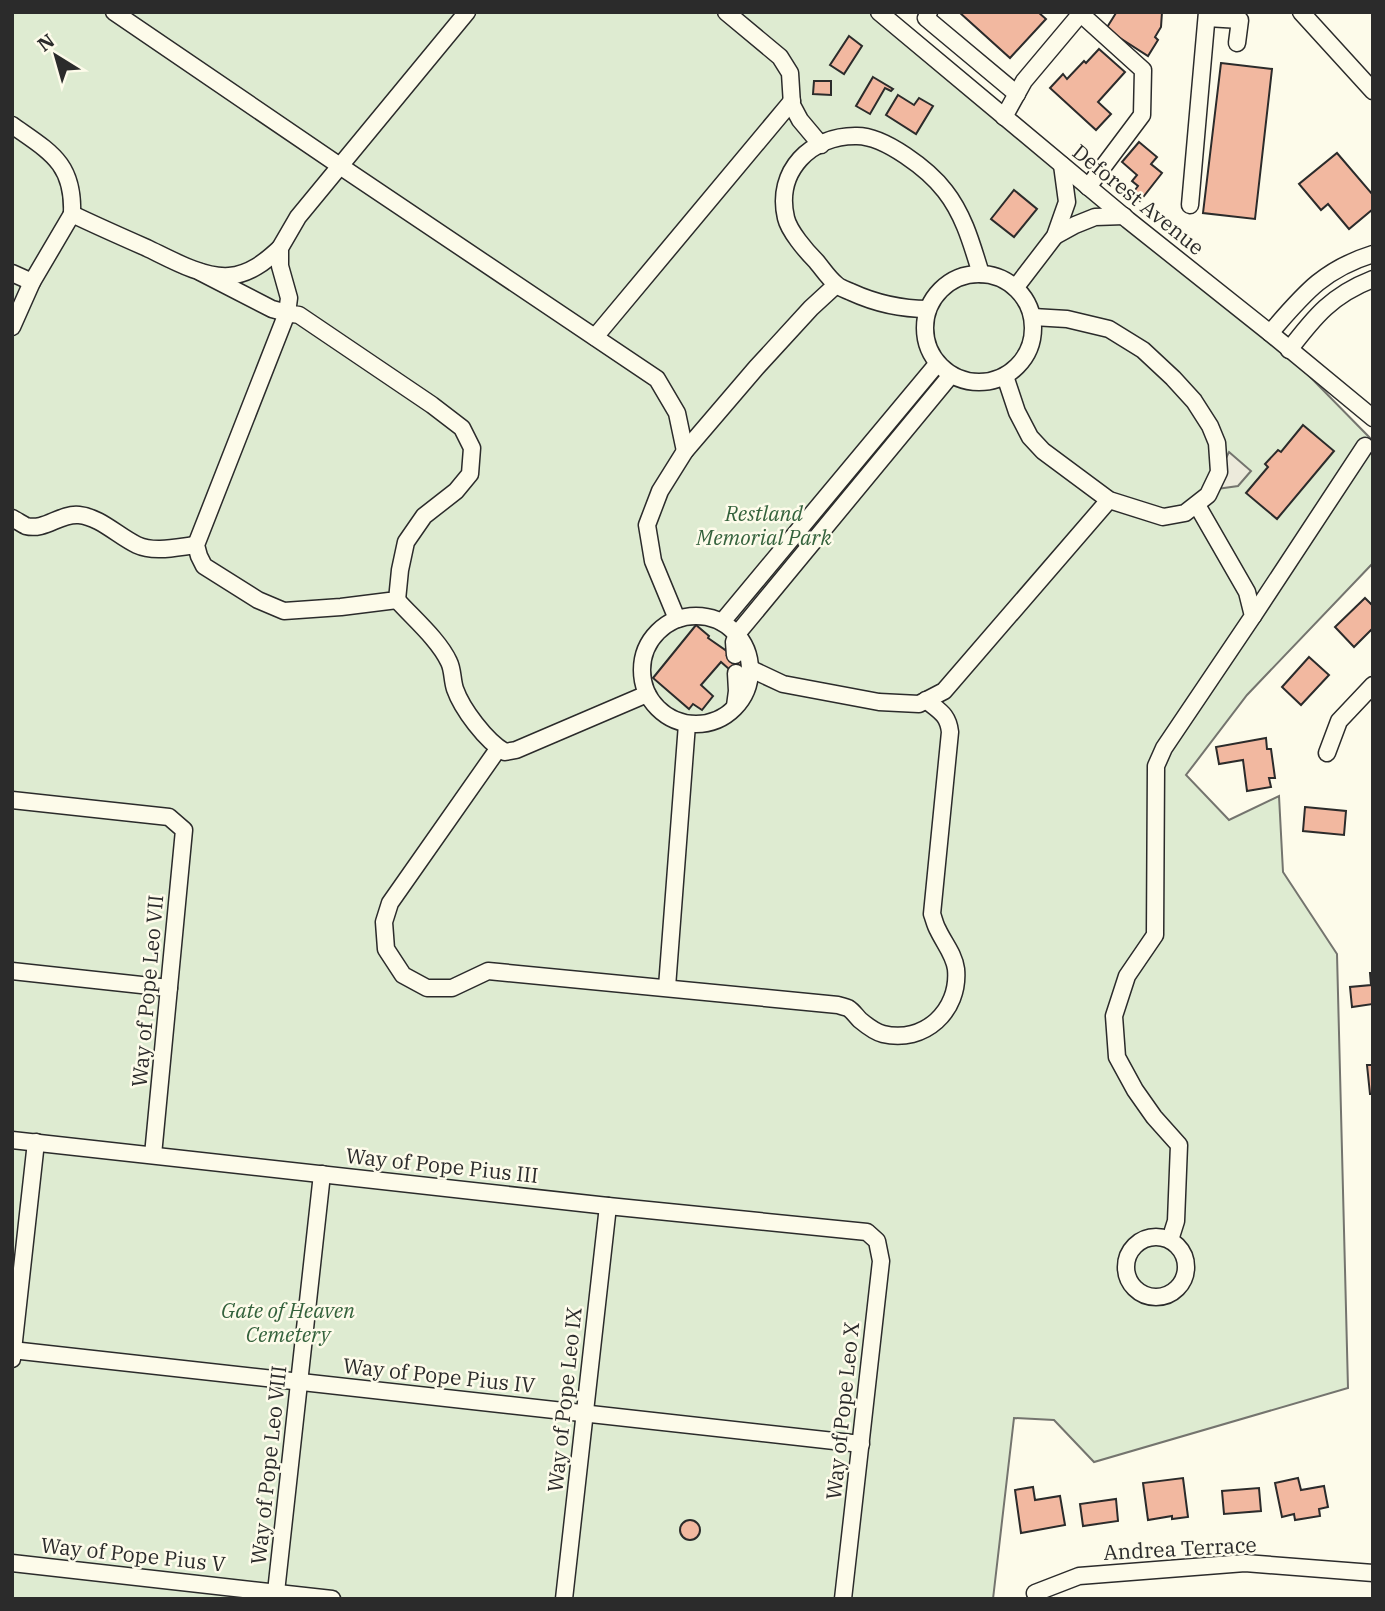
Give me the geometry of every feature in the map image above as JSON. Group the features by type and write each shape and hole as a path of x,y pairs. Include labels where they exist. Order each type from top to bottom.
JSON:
{"street":[{"path":"114,12 657,379 677,413 685,451"},
{"path":"200,272 225,276 239,274 266,262 280,248 298,217 467,12"},
{"path":"726,12 780,57 790,73 792,104 800,120 821,145"},
{"name":"Deforest Avenue","path":"879,12 1088,187 1373,418"},
{"path":"929,12 926,18 1017,94"},
{"path":"1301,12 1366,71 1373,91"},
{"path":"1004,117 1024,81 1081,13 1143,70 1142,115 1088,187"},
{"path":"1190,205 1207,15 1240,16 1237,43"},
{"path":"595,337 792,101"},
{"path":"12,125 48,150 65,170 73,195 72,214 33,282 12,327"},
{"path":"928,309 911,309 877,302 836,285 804,248 786,220 783,193 788,174 804,153 831,140 859,136 887,145 923,168 945,191 960,215 981,274"},
{"path":"1016,288 1055,236 1067,202 1062,165"},
{"path":"72,214 200,272 272,309 299,315 462,428 472,448 470,474 456,491 424,516 407,542 400,570 397,600 438,645 450,663 456,690 475,723 492,745 505,752 516,750 647,694"},
{"path":"1055,236 1096,217 1124,216"},
{"path":"280,248 280,266 289,299 287,313 196,545 199,556 204,566 258,600 284,611 397,600"},
{"path":"1270,333 1311,287 1333,270 1373,254"},
{"path":"12,273 33,282"},
{"path":"981,274 1002,278 1016,288 1027,301 1033,317 1034,334 1029,351 1019,365 1005,376 988,382 968,382 951,375 937,364 925,338 925,323 928,309 937,294 950,282 967,275 981,274"},
{"path":"1289,350 1325,306 1358,284 1373,279"},
{"path":"677,619 653,561 647,525 660,491 685,451 755,368 836,285"},
{"path":"1005,376 1017,412 1030,437 1043,451 1110,500 1163,517 1185,513 1208,495 1219,472 1217,443 1194,401 1173,377 1143,350 1109,330 1067,319 1033,317"},
{"path":"722,622 937,364"},
{"path":"735,655 734,642 737,634 951,375"},
{"path":"1170,1240 1176,1221 1179,1145 1154,1117 1117,1057 1114,1016 1127,976 1155,935 1156,766 1164,748 1365,446"},
{"path":"743,671 783,684 879,702 919,704 944,691 1110,500"},
{"path":"1196,505 1247,592 1253,616"},
{"path":"12,517 26,526 41,527 76,514 90,517 139,546 160,549 196,545"},
{"path":"694,615 722,622 737,634 748,652 743,671 749,686 740,703 727,716 710,723 687,724 673,720 658,709 647,694 642,676 643,658 650,641 662,628 677,619 694,615"},
{"path":"1326,753 1339,722 1373,685"},
{"path":"498,749 390,903 384,922 386,948 403,975 427,988 452,988 488,971 838,1005 850,1009 862,1022 880,1033 898,1036 918,1033 936,1022 949,1007 956,989 956,967 932,914 949,721 926,700"},
{"path":"667,988 687,724"},
{"name":"Way of Pope Leo VII","path":"12,800 169,817 184,830 153,1156"},
{"path":"12,971 169,988"},
{"name":"Way of Pope Pius III","path":"12,1140 867,1232"},
{"path":"13,1354 36,1143"},
{"name":"Way of Pope Leo VIII","path":"276,1592 322,1174"},
{"name":"Way of Pope Leo IX","path":"564,1599 608,1206"},
{"name":"Way of Pope Leo X","path":"843,1599 881,1261 877,1241 867,1232"},
{"name":"Way of Pope Pius IV","path":"13,1354 584,1412 860,1444"},
{"name":"Way of Pope Pius V","path":"12,1563 332,1599"},
{"name":"Andrea Terrace","path":"1035,1593 1079,1576 1245,1563 1373,1573"}],"green space":[{"name":"Restland Memorial Park","path":"12,12 883,12 1259,325 1373,441 1373,563 1247,695 1186,775 1229,820 1279,796 1283,872 1337,954 1348,1388 1094,1462 1054,1420 1014,1418 993,1599 12,1599"}],"shaded area":[{"path":"1229,452 1251,471 1238,486 1210,490"}],"building":[{"path":"959,12 1038,12 1046,19 1010,58"},
{"path":"1115,12 1162,12 1161,27 1155,37 1158,40 1148,56 1106,29"},
{"path":"849,36 862,46 844,74 830,65"},
{"path":"1099,49 1125,72 1098,102 1111,114 1096,130 1050,88 1063,74 1067,79"},
{"path":"1221,63 1272,69 1255,219 1203,213"},
{"path":"873,77 893,89 891,91 885,88 870,114 856,106"},
{"path":"814,81 831,81 831,95 813,94"},
{"path":"898,95 914,105 919,98 933,106 916,134 886,115"},
{"path":"1139,142 1157,157 1151,164 1162,173 1140,201 1132,194 1138,186 1132,181 1137,175 1122,162"},
{"path":"1337,153 1373,195 1373,209 1349,229 1328,204 1321,210 1299,184"},
{"path":"1014,190 1037,209 1014,237 991,219"},
{"path":"1303,425 1334,451 1277,519 1246,493 1268,467 1265,464 1278,450 1281,452"},
{"path":"1365,598 1373,606 1373,628 1354,647 1335,627"},
{"path":"696,625 708,638 728,652 727,655 740,655 742,672 730,673 721,662 701,685 713,696 702,710 693,704 689,709 653,678"},
{"path":"1309,657 1329,675 1301,705 1282,687"},
{"path":"1266,738 1267,749 1271,749 1275,778 1269,778 1271,787 1247,791 1243,760 1219,764 1216,747"},
{"path":"1305,807 1346,811 1344,835 1303,831"},
{"path":"1370,973 1373,973 1373,1004 1352,1007 1350,987 1371,985"},
{"path":"1367,1065 1373,1065 1373,1094 1370,1094"},
{"path":"1183,1478 1188,1517 1172,1519 1172,1516 1148,1520 1143,1483"},
{"path":"1298,1478 1301,1490 1324,1486 1328,1507 1319,1509 1320,1516 1295,1520 1294,1514 1282,1517 1275,1483"},
{"path":"1033,1487 1035,1500 1060,1496 1065,1525 1021,1533 1015,1490"},
{"path":"1259,1488 1261,1511 1224,1514 1222,1491"},
{"path":"1116,1499 1118,1521 1083,1526 1080,1504"},
{"path":"686,1520 694,1520 700,1530 694,1540 686,1540 680,1534 680,1526"}],"park label":[{"name":"Gate of Heaven Cemetery","path":"288,1323"}]}
